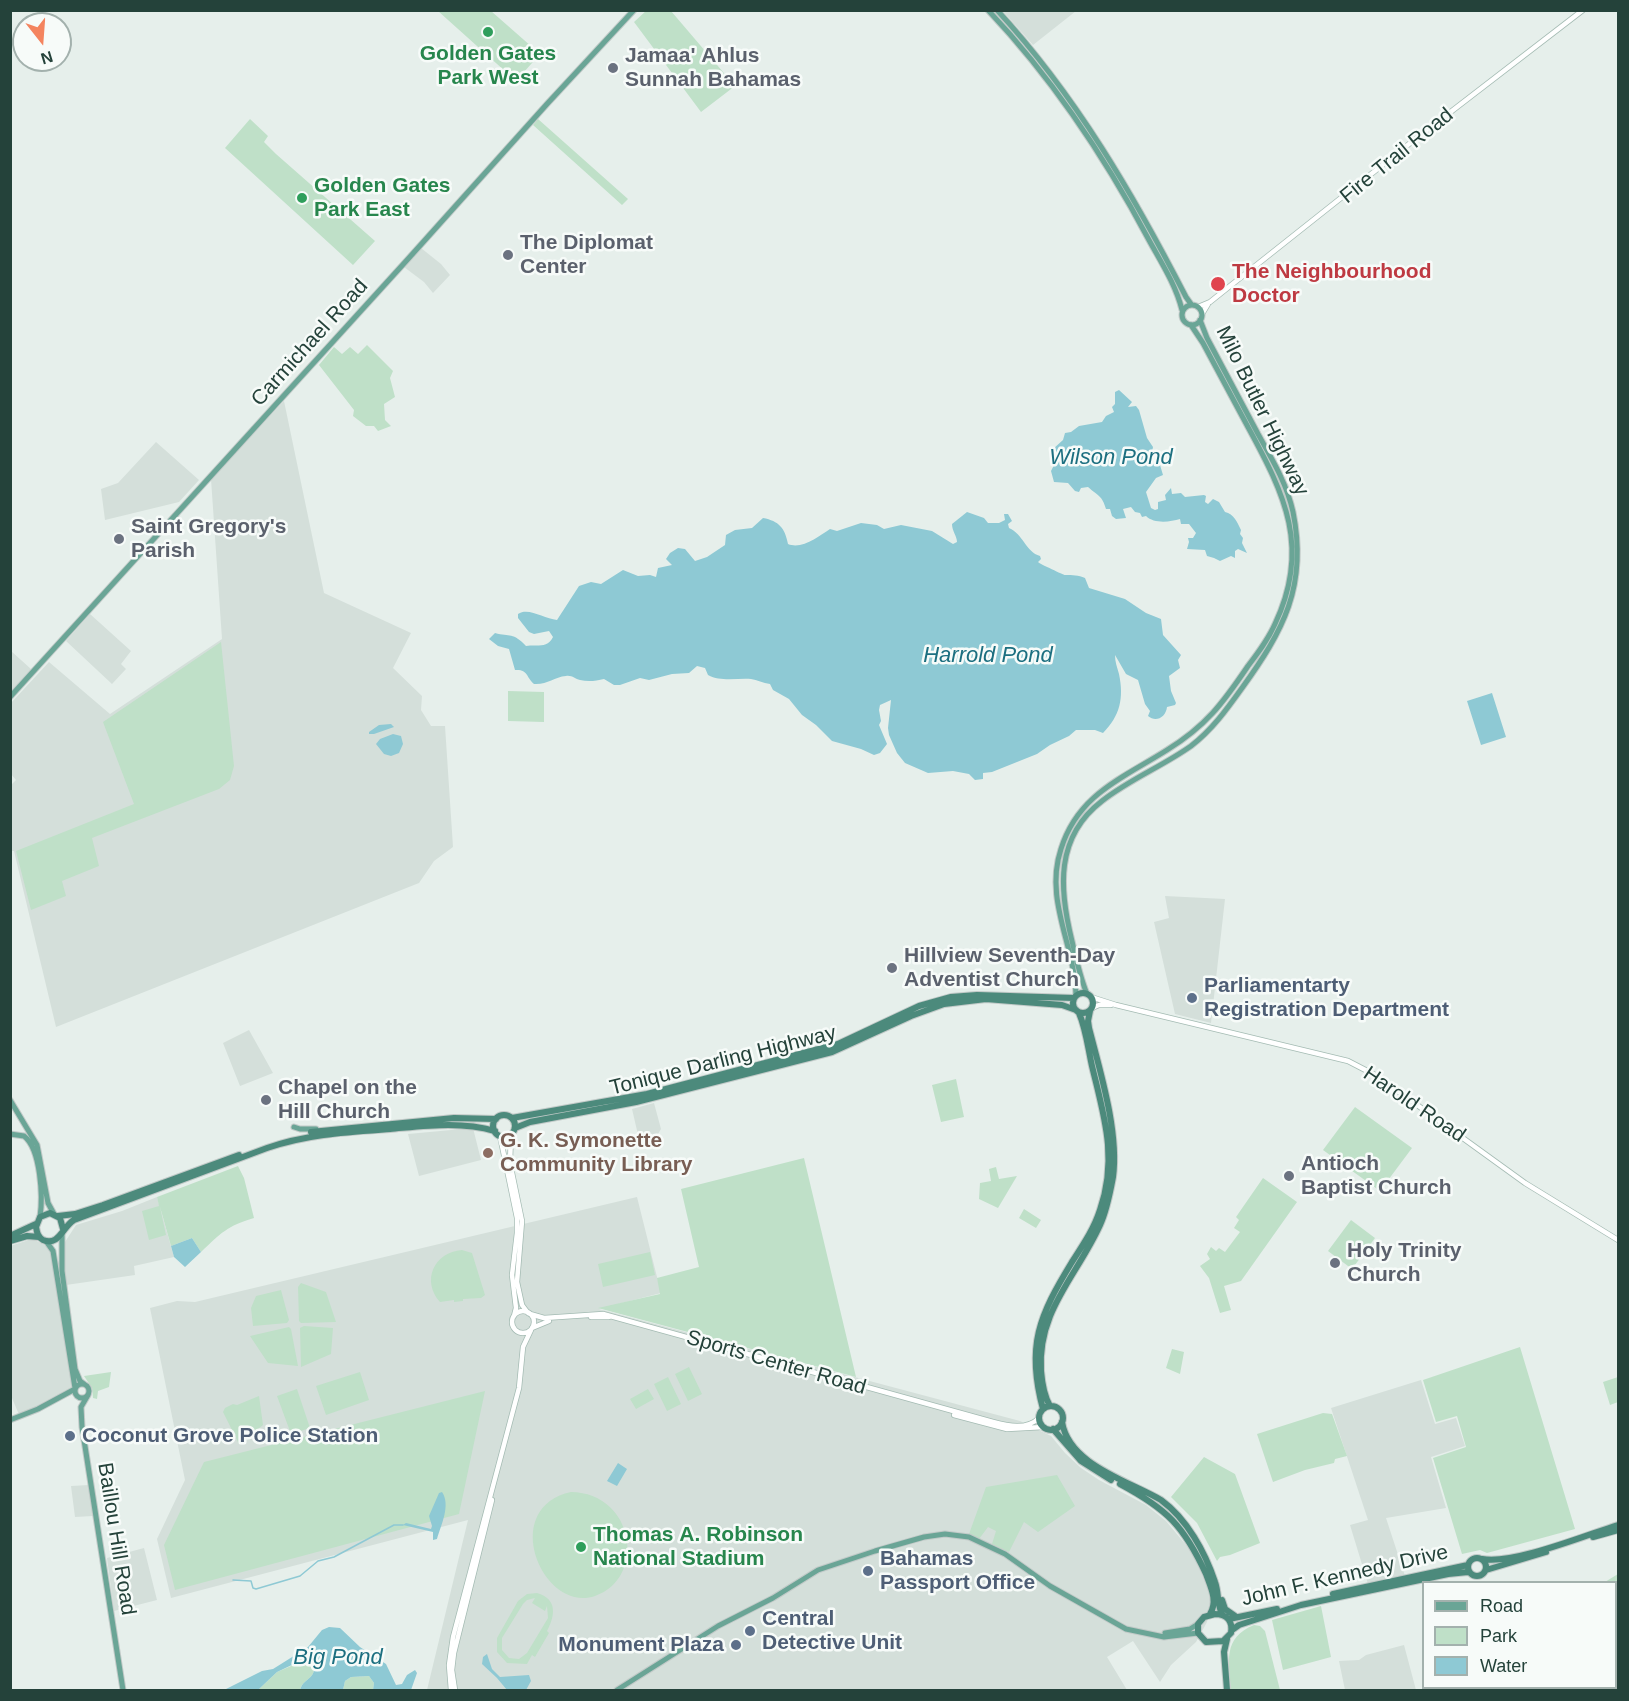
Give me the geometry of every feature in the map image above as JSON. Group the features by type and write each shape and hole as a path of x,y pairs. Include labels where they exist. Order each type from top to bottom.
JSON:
{"highway":[{"path":"1210,1614 1214,1606 1212,1590 1192,1546 1180,1527 1162,1509 1145,1497 1088,1466 1053,1430 1044,1427 1039,1418 1043,1409 1035,1366 1036,1344 1041,1321 1055,1290 1097,1220 1106,1190 1109,1167 1107,1126 1073,1003 1075,997 1082,993 1089,995 1093,1003 1088,1021 1110,1120 1114,1151 1113,1175 1107,1206 1099,1227 1060,1293 1047,1322 1042,1346 1043,1386 1050,1406 1061,1411 1064,1431 1086,1460 1168,1505 1193,1535 1225,1609 1232,1615 1247,1617"},
{"name":"Tonique Darling Highway","path":"512,1118 646,1094 838,1044 919,1006 951,997 977,995 1062,999 1075,997"},
{"name":"Tonique Darling Highway","path":"513,1131 530,1122 636,1102 832,1052 911,1016 944,1004 986,999 1053,1004 1077,1011"},
{"path":"1077,1011 1091,1010"},
{"path":"10,1241 27,1236 42,1239 54,1240 74,1220 267,1148 300,1138 323,1134 441,1125 473,1126 497,1133 513,1131 512,1118 504,1115 496,1119 460,1118 328,1129 274,1142 75,1214 47,1214 40,1217 36,1224 36,1231 42,1239"},
{"path":"496,1119 494,1125 497,1133"},
{"path":"56,1215 62,1221 63,1231"},
{"path":"10,1236 36,1224"},
{"path":"1043,1409 1050,1406"},
{"path":"1053,1430 1062,1422"},
{"name":"John F. Kennedy Drive","path":"1232,1630 1239,1625 1300,1605 1448,1574 1468,1568 1473,1558 1495,1561 1519,1556 1618,1525"},
{"name":"John F. Kennedy Drive","path":"1468,1568 1477,1577 1486,1569 1618,1530"},
{"path":"1482,1559 1486,1564 1486,1569"},
{"name":"John F. Kennedy Drive","path":"1229,1619 1247,1617 1299,1602 1468,1568"},
{"path":"1215,1582 1219,1609 1229,1619 1232,1630 1224,1647 1227,1690"},
{"path":"1222,1614 1210,1614 1202,1618 1198,1624 1198,1633 1206,1642 1227,1639"},
{"path":"1216,1642 1225,1663"}],"main road":[{"name":"Carmichael Road","path":"10,697 634,10"},
{"path":"988,10 1047,78 1095,147 1141,225 1176,292 1183,320 1191,325 1201,317 1198,307 1191,304 1186,297 1134,199 1095,135 1045,66 997,10"},
{"name":"Fire Trail Road","path":"1198,307 1210,302 1336,205 1409,144 1583,10"},
{"name":"Fire Trail Road","path":"1201,317 1210,302"},
{"path":"1182,310 1191,304"},
{"name":"Milo Butler Highway","path":"1089,995 1067,921 1062,893 1064,864 1074,835 1088,814 1101,801 1190,746 1215,724 1278,635 1294,587 1297,541 1289,498 1276,468 1207,338 1201,317"},
{"name":"Milo Butler Highway","path":"1075,997 1070,956 1056,894 1058,861 1068,831 1081,810 1100,791 1187,738 1214,714 1271,632 1282,606 1290,577 1292,561 1290,531 1279,486 1203,343 1191,325"},
{"name":"Harold Road","path":"1089,995 1116,1005 1348,1061 1377,1076 1525,1183 1618,1240"},
{"name":"Harold Road","path":"1091,1010 1099,1005 1116,1005"},
{"path":"10,1100 38,1148 48,1206 56,1215"},
{"path":"294,1127 300,1130 328,1129"},
{"path":"24,1136 29,1130"},
{"path":"453,1690 449,1664 452,1645 517,1399 523,1347 534,1321 522,1305 517,1282 522,1221 510,1160 513,1131"},
{"path":"497,1133 517,1218 512,1275 516,1308 512,1325 523,1347"},
{"path":"10,1134 24,1136 32,1146 42,1198 40,1217"},
{"path":"42,1239 53,1251 75,1394 79,1398 85,1398 89,1389 80,1381 75,1368 62,1271 63,1231"},
{"path":"514,1316 521,1312 529,1313"},
{"name":"Sports Center Road","path":"529,1313 544,1318 598,1314 612,1317 1006,1425 1028,1425 1039,1418"},
{"name":"Sports Center Road","path":"532,1329 548,1321 583,1317 612,1317"},
{"path":"516,1331 522,1333 532,1329"},
{"path":"10,1420 39,1409 84,1384"},
{"name":"Baillou Hill Road","path":"88,1395 81,1407 82,1430 123,1690"},
{"name":"Sports Center Road","path":"941,1409 957,1416 998,1427 1016,1430 1044,1427"},
{"path":"617,1690 718,1626 779,1595 818,1570 924,1537 945,1534 966,1536 989,1546 1024,1566 1050,1586 1126,1629 1164,1636 1198,1633"},
{"path":"1152,1635 1184,1630 1198,1624"}],"shaded area":[{"path":"1003,11 1076,11 1033,45"},
{"path":"421,248 441,264 450,275 433,293 424,282 404,267"},
{"path":"284,401 324,593 411,633 393,668 422,696 421,710 431,726 445,726 453,847 434,861 419,883 56,1027 14,851 11,851 11,785 16,780 11,774 10,704 49,662 110,714 222,639 211,479"},
{"path":"156,442 199,480 179,502 105,520 101,489 118,483"},
{"path":"90,614 131,651 121,664 126,669 112,684 66,641"},
{"path":"11,651 31,669 11,692"},
{"path":"1165,896 1225,899 1211,1023 1175,1014 1154,922 1169,918"},
{"path":"249,1030 273,1073 240,1086 223,1043"},
{"path":"654,1103 661,1129 658,1134 639,1139 632,1109"},
{"path":"473,1128 481,1160 419,1176 408,1134"},
{"path":"157,1197 174,1257 134,1266 135,1275 66,1285 63,1262 65,1242 76,1225"},
{"path":"637,1197 661,1293 599,1309 1020,1421 1051,1436 1081,1468 1146,1505 1166,1521 1191,1551 1208,1588 1211,1604 1207,1622 1196,1642 1171,1665 1160,1682 1133,1641 1107,1657 1127,1690 427,1690 468,1520 171,1598 157,1539 185,1480 150,1308 177,1301 195,1302"},
{"path":"35,1240 50,1250 70,1372 76,1393 20,1417 12,1398 10,1383 10,1246"},
{"path":"1421,1380 1435,1424 1456,1418 1465,1446 1431,1457 1446,1508 1386,1518 1405,1576 1368,1584 1350,1525 1368,1520 1331,1408"},
{"path":"89,1485 93,1516 75,1517 71,1486"},
{"path":"144,1548 157,1600 114,1611 107,1558"},
{"path":"1404,1645 1416,1690 1345,1690 1339,1661 1359,1660 1366,1655"}],"green space":[{"path":"647,10 671,11 735,86 701,112 634,22"},
{"name":"Golden Gates Park West","path":"438,11 491,11 540,54 516,81"},
{"name":"Golden Gates Park East","path":"250,119 268,136 264,142 276,154 375,241 353,265 225,148"},
{"path":"538,119 628,199 622,205 533,125"},
{"path":"367,345 393,371 390,378 395,397 384,404 385,420 391,426 378,431 374,426 366,426 353,416 354,410 319,365 334,347 342,354 350,347 358,354"},
{"path":"221,642 234,766 230,780 219,789 92,838 99,866 62,881 66,896 31,910 16,851 134,804 103,722"},
{"path":"508,691 544,692 544,722 508,721"},
{"path":"956,1079 964,1117 941,1122 932,1085"},
{"path":"1355,1107 1412,1148 1380,1191 1323,1150"},
{"path":"804,1158 856,1377 598,1308 660,1294 657,1278 699,1267 681,1189"},
{"path":"238,1166 244,1178 254,1218 225,1231 201,1252 192,1238 171,1246 160,1207 166,1235 149,1240 142,1211 159,1206 157,1197"},
{"path":"996,1167 999,1179 1017,1176 998,1208 979,1199 980,1183 991,1181 989,1169"},
{"path":"1263,1178 1297,1202 1241,1281 1224,1286 1231,1310 1220,1313 1209,1278 1200,1266 1210,1259 1207,1254 1211,1247 1216,1251 1219,1248 1225,1252 1240,1232 1234,1228 1239,1220 1236,1217"},
{"path":"1024,1209 1041,1220 1036,1228 1019,1218"},
{"path":"1351,1220 1375,1238 1352,1269 1328,1251"},
{"path":"462,1250 472,1253 485,1295 481,1298 463,1299 463,1301 440,1302 431,1285 433,1269 444,1256"},
{"path":"650,1252 655,1275 603,1287 598,1264"},
{"path":"301,1283 326,1292 336,1322 301,1323 299,1321 298,1287"},
{"path":"281,1290 289,1320 287,1323 253,1326 251,1308 256,1296"},
{"path":"304,1326 333,1328 331,1354 301,1367 300,1328"},
{"path":"289,1327 298,1366 268,1363 250,1336"},
{"path":"1520,1347 1575,1529 1487,1553 1480,1550 1462,1554 1433,1458 1466,1447 1457,1416 1436,1422 1423,1380"},
{"path":"1172,1349 1184,1352 1180,1374 1166,1368"},
{"path":"689,1367 702,1394 688,1401 675,1374"},
{"path":"111,1372 109,1387 98,1391 97,1399 93,1398 92,1388 84,1376"},
{"path":"360,1372 369,1400 326,1415 316,1386"},
{"path":"668,1377 681,1404 667,1411 654,1384"},
{"path":"1618,1377 1618,1402 1610,1405 1603,1382"},
{"path":"297,1389 310,1428 291,1434 277,1396"},
{"path":"648,1389 654,1399 636,1409 630,1399"},
{"path":"485,1391 459,1514 175,1590 164,1545 204,1462"},
{"path":"259,1396 263,1425 239,1444 223,1412 225,1408 233,1404 237,1405"},
{"path":"1323,1413 1332,1414 1347,1456 1335,1459 1334,1463 1305,1470 1273,1482 1257,1434"},
{"path":"1204,1457 1235,1474 1260,1543 1220,1557 1217,1561 1197,1523 1171,1497"},
{"path":"1057,1475 1075,1506 1038,1532 1024,1522 1009,1552 992,1544 996,1531 988,1527 979,1539 969,1534 986,1487"},
{"name":"Thomas A. Robinson National Stadium","path":"571,1492 593,1496 609,1506 620,1521 626,1538 627,1555 622,1572 612,1586 595,1596 576,1597 559,1590 545,1575 536,1557 533,1537 537,1518 549,1502"},
{"path":"1618,1574 1618,1690 1533,1690 1617,1689 1617,1581 1607,1581"},
{"path":"537,1593 549,1599 552,1604 552,1620 547,1631 549,1633 535,1657 532,1655 527,1664 507,1663 497,1652 497,1638 518,1601 527,1594","holes":["535,1598 532,1603 545,1611 547,1606 548,1618 527,1653 519,1659 509,1658 502,1650 502,1638 523,1604"]},
{"path":"1321,1606 1331,1657 1283,1670 1272,1620"},
{"path":"1254,1625 1260,1626 1265,1631 1280,1690 1231,1690 1229,1661 1232,1644 1244,1630"},
{"path":"311,1652 315,1658 314,1671 300,1690 258,1690 277,1672 291,1666 297,1657"},
{"path":"369,1676 374,1683 373,1690 343,1690 345,1681 351,1677"}],"water":[{"name":"Wilson Pond","path":"1119,390 1132,402 1128,407 1136,406 1139,410 1147,438 1153,447 1150,463 1160,465 1163,475 1156,478 1146,492 1151,508 1158,509 1158,502 1166,500 1165,495 1171,488 1172,494 1181,493 1185,497 1204,495 1206,496 1205,502 1208,504 1213,499 1219,502 1225,512 1237,521 1247,553 1238,549 1235,551 1235,558 1231,556 1220,561 1207,556 1205,550 1187,549 1188,538 1193,538 1196,533 1189,524 1181,524 1180,519 1153,520 1146,516 1142,517 1131,507 1123,509 1126,518 1116,519 1112,516 1110,509 1106,509 1101,498 1088,487 1081,488 1079,492 1068,483 1054,482 1051,471 1056,461 1053,457 1053,449 1063,440 1065,433 1079,426 1102,422 1106,416 1114,412 1112,407 1115,404 1115,392"},
{"name":"Harrold Pond","path":"967,512 984,518 988,523 999,523 1005,520 1004,514 1008,514 1012,521 1008,524 1009,528 1018,534 1031,551 1040,556 1041,559 1038,562 1065,575 1085,578 1089,588 1125,599 1146,613 1161,619 1163,635 1181,655 1178,660 1180,668 1169,676 1175,705 1167,707 1165,714 1160,718 1154,719 1148,716 1150,711 1145,704 1138,680 1126,674 1115,655 1121,699 1117,713 1103,733 1095,730 1076,730 1037,754 992,772 983,773 983,779 975,780 969,774 953,771 928,773 905,763 897,753 889,735 891,700 880,705 879,710 881,721 879,725 887,744 880,753 874,755 832,741 802,715 789,699 773,690 770,684 751,679 718,678 708,675 705,668 697,666 689,673 672,674 649,680 640,678 620,685 614,685 604,679 586,681 568,676 534,684 525,672 515,670 509,649 498,646 489,639 495,633 514,637 526,646 545,645 553,637 549,631 534,634 529,632 518,618 518,614 527,612 557,620 579,586 591,582 601,584 623,570 638,576 656,577 658,568 672,565 666,559 678,548 685,549 695,561 707,557 725,545 726,535 735,530 752,528 763,518 780,526 788,544 793,545 810,541 830,529 837,531 861,523 877,525 884,529 901,525 932,531 953,544 957,542 952,524"},
{"path":"1492,693 1506,737 1481,745 1467,701"},
{"path":"391,724 394,727 369,734 379,725"},
{"path":"393,734 401,736 403,744 399,753 391,756 384,754 376,744 380,739"},
{"path":"192,1238 201,1252 185,1267 174,1257 171,1246"},
{"path":"618,1463 627,1469 617,1486 607,1481"},
{"path":"442,1492 446,1503 437,1539 433,1540 433,1532 403,1525 406,1523 431,1529 429,1516 439,1493"},
{"name":"Big Pond","path":"329,1627 340,1628 360,1647 386,1664 396,1685 402,1684 407,1675 415,1670 417,1673 411,1690 373,1690 374,1683 369,1676 351,1677 345,1681 343,1690 300,1690 314,1671 315,1658 311,1652 297,1657 296,1663 277,1672 258,1690 224,1690 262,1671 273,1669 308,1647 322,1630"},
{"path":"487,1654 492,1669 500,1677 529,1675 531,1681 526,1690 507,1690 482,1664 483,1657"}],"waterway":[{"path":"233,1580 251,1581 253,1588 256,1589 300,1576 318,1561 334,1557 394,1525 403,1525"}],"place":[{"name":"Golden Gates Park West","path":"488,32"},
{"name":"Jamaa' Ahlus Sunnah Bahamas","path":"613,68"},
{"name":"Golden Gates Park East","path":"302,198"},
{"name":"The Diplomat Center","path":"508,255"},
{"name":"The Neighbourhood Doctor","path":"1218,284"},
{"name":"Saint Gregory's Parish","path":"119,539"},
{"name":"Hillview Seventh-Day Adventist Church","path":"892,968"},
{"name":"Parliamentarty Registration Department","path":"1192,998"},
{"name":"Chapel on the Hill Church","path":"266,1100"},
{"name":"G. K. Symonette Community Library","path":"488,1153"},
{"name":"Antioch Baptist Church","path":"1289,1176"},
{"name":"Holy Trinity Church","path":"1335,1263"},
{"name":"Coconut Grove Police Station","path":"70,1436"},
{"name":"Thomas A. Robinson National Stadium","path":"581,1547"},
{"name":"Bahamas Passport Office","path":"868,1571"},
{"name":"Central Detective Unit","path":"750,1631"},
{"name":"Monument Plaza","path":"736,1645"}]}
